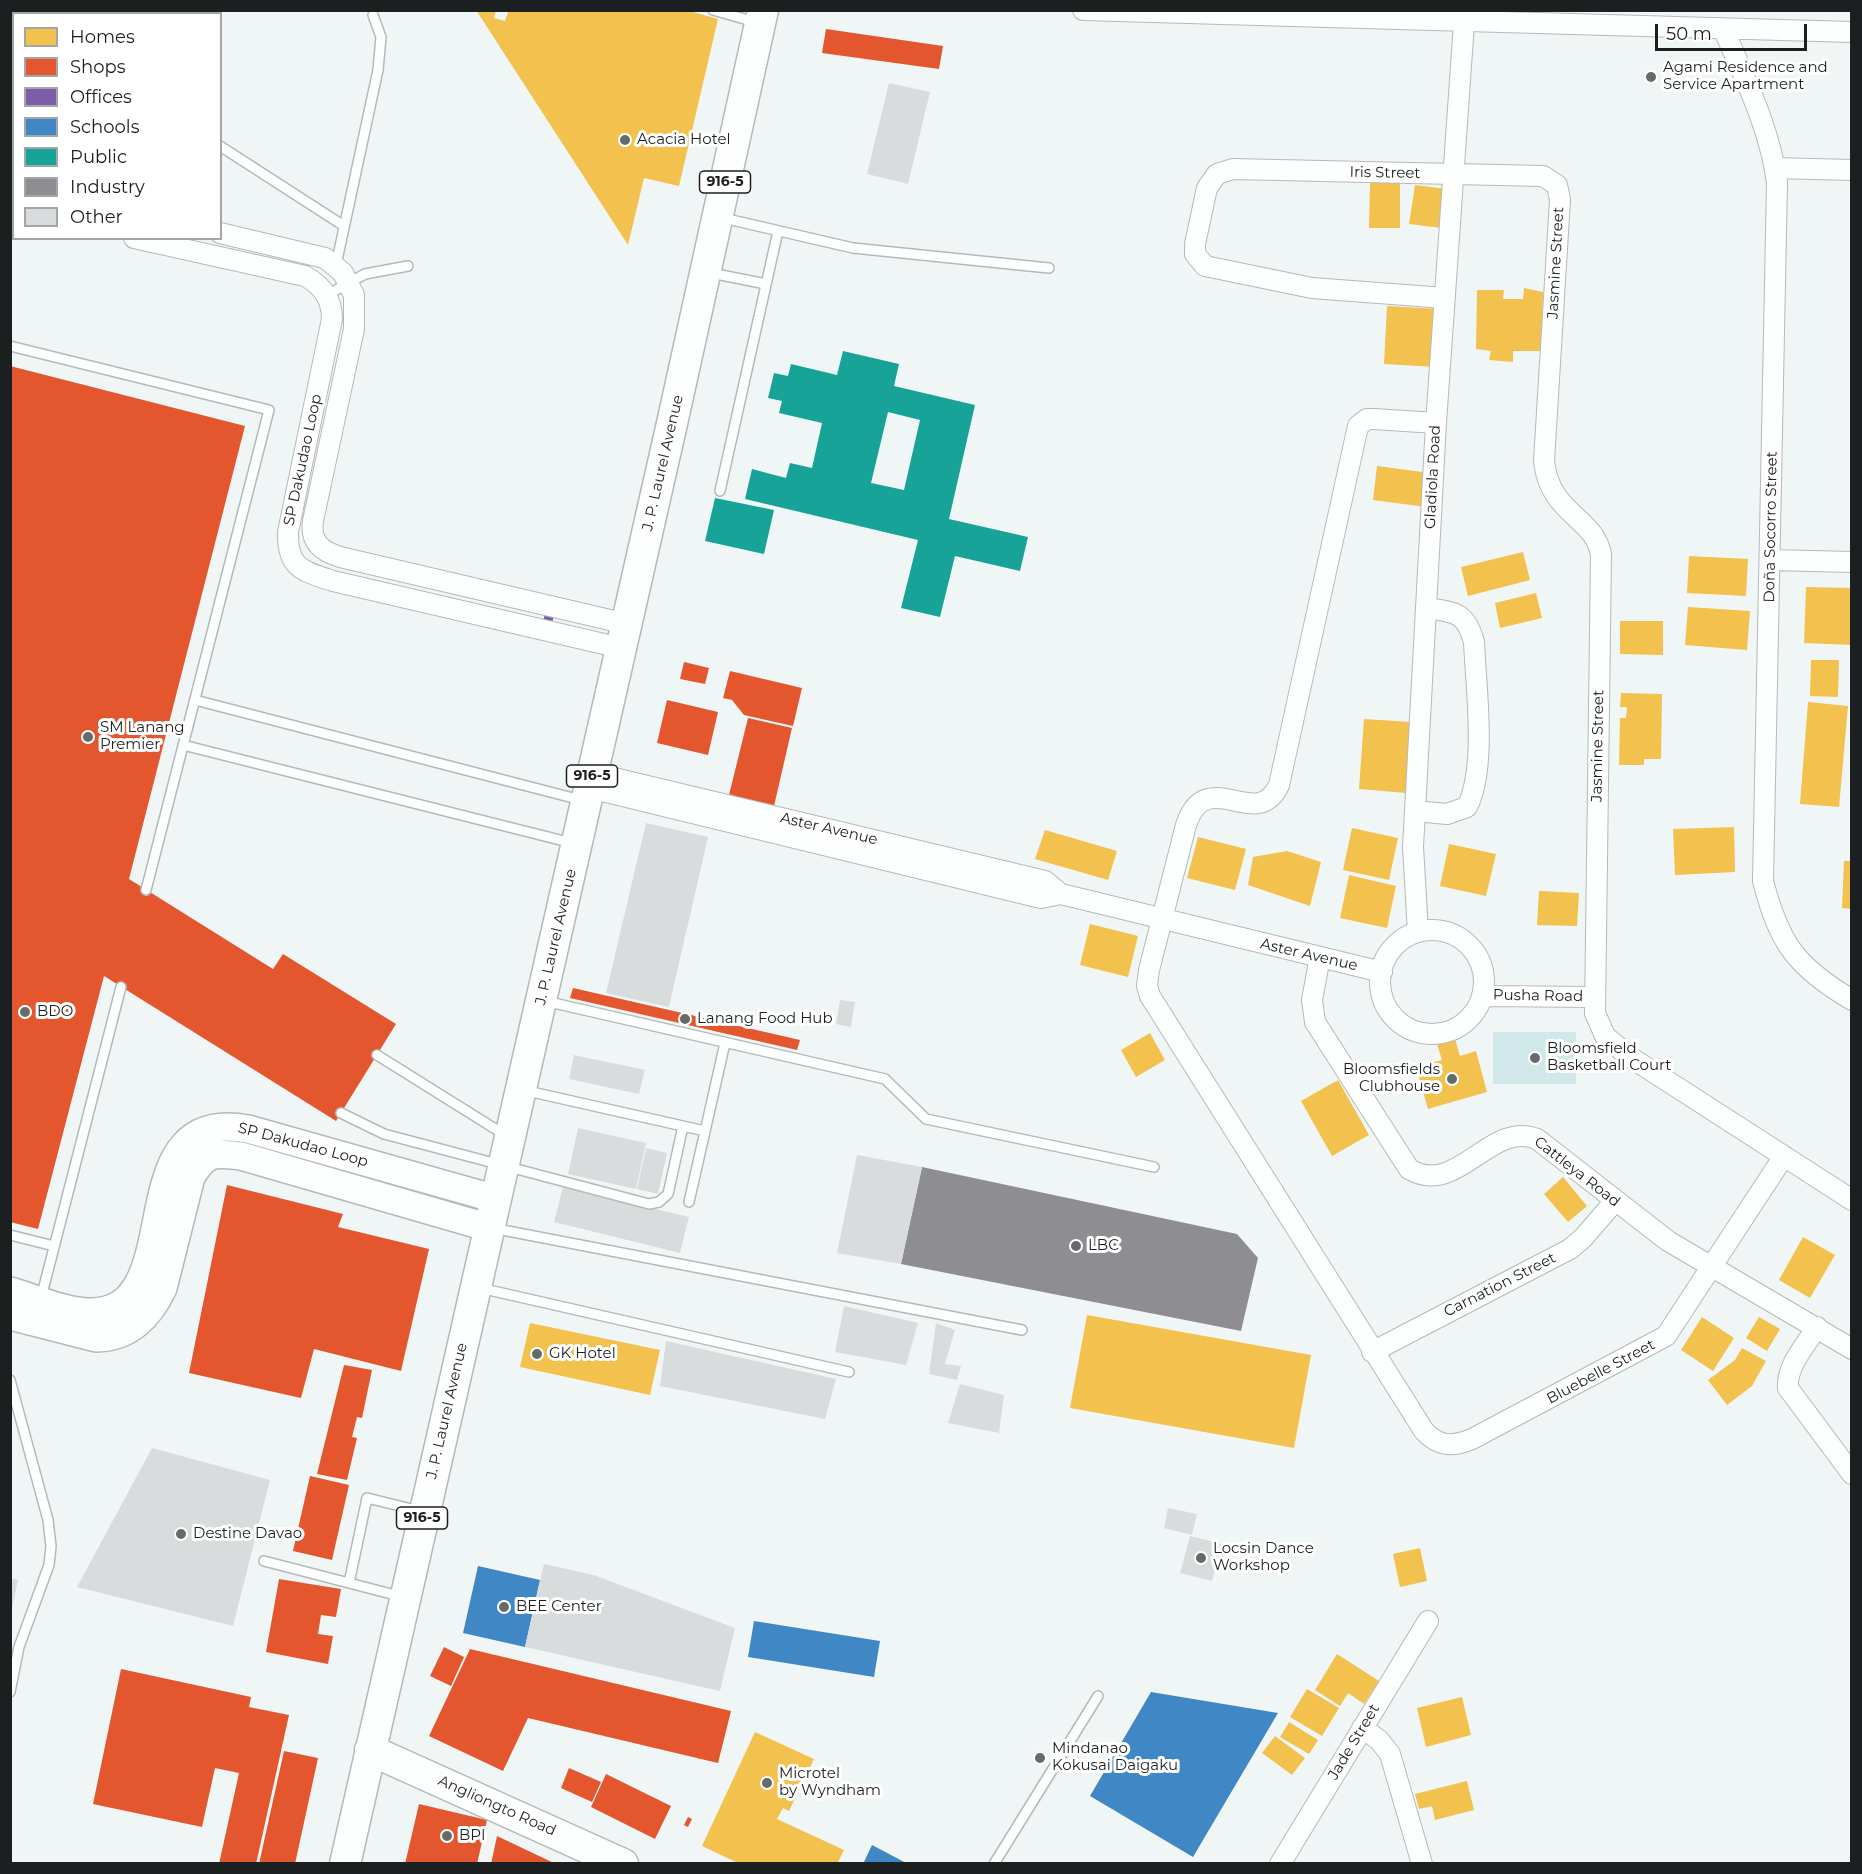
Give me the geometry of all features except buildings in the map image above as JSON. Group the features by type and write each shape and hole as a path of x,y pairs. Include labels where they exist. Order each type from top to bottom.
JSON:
{"main road":[{"name":"J. P. Laurel Avenue","path":"345,1863 590,787 761,17"},
{"name":"Angliongto Road","path":"370,1750 623,1863"}],"street":[{"path":"1083,10 1363,15 1464,23 1851,32"},
{"name":"Gladiola Road","path":"1418,932 1413,857 1415,811 1436,423 1464,23"},
{"name":"Doña Socorro Street","path":"1723,28 1760,113 1775,168 1763,881 1773,919 1793,956 1825,984 1851,1000"},
{"path":"1775,168 1851,170"},
{"name":"Iris Street","path":"1445,298 1312,288 1205,266 1195,254 1195,244 1207,188 1217,174 1233,169 1543,176 1553,181"},
{"name":"Jasmine Street","path":"1553,181 1560,191 1560,200 1544,461 1546,477 1560,503 1600,544 1601,555 1593,997 1600,1027 1615,1047 1851,1200"},
{"name":"SP Dakudao Loop","path":"222,233 314,254 336,265 349,281 354,295 354,329 313,521 314,541 327,553 340,557 451,583 624,636"},
{"path":"162,242 304,276 316,283 327,295"},
{"name":"SP Dakudao Loop","path":"327,295 332,308 332,319 288,532 290,558 308,573 445,607 624,636"},
{"path":"1372,1352 1150,996 1147,986 1149,970 1186,825 1194,807 1209,798 1261,804 1271,797 1280,785 1358,426 1367,419 1374,418 1436,423"},
{"path":"1770,560 1851,562"},
{"path":"445,607 451,583"},
{"path":"1415,811 1447,814 1467,807 1476,785 1478,764 1474,642 1469,626 1453,611 1426,608"},
{"name":"Aster Avenue","path":"590,787 780,826 1009,881 1041,898 1061,894 1162,921 1382,972"},
{"path":"1418,932 1447,932 1472,948 1484,976 1482,996 1472,1015 1455,1028 1445,1032 1423,1033 1404,1025 1389,1010 1381,991 1382,972 1394,947 1418,932"},
{"name":"Cattleya Road","path":"1320,957 1312,1000 1315,1022 1409,1169 1424,1177 1443,1175 1506,1139 1516,1135 1528,1135 1546,1145 1668,1241 1851,1349"},
{"name":"Pusha Road","path":"1482,996 1593,997"},
{"name":"SP Dakudao Loop","path":"490,1228 202,1144 219,1126 248,1129 496,1199"},
{"path":"23,1310 84,1337 106,1338 136,1325 149,1314 163,1288 187,1189 200,1163 202,1144"},
{"name":"Bluebelle Street","path":"1372,1352 1424,1431 1438,1443 1459,1445 1473,1439 1655,1344 1675,1326 1784,1156"},
{"name":"Carnation Street","path":"1372,1352 1570,1249 1583,1238 1615,1201"},
{"path":"1817,1327 1792,1366 1788,1375 1788,1388 1851,1474"},
{"name":"Jade Street","path":"1280,1863 1428,1621"},
{"path":"1362,1728 1379,1740 1390,1755 1422,1863"}],"lane":[{"path":"712,10 761,17"},
{"path":"336,265 378,70 381,37 373,15"},
{"path":"222,147 344,226"},
{"path":"717,217 853,248 1049,268"},
{"path":"720,491 778,231"},
{"path":"327,295 365,274 408,266"},
{"path":"705,272 766,284"},
{"path":"10,346 269,410 146,890"},
{"path":"195,700 590,787"},
{"path":"183,745 577,844"},
{"path":"23,1310 54,1246 121,987"},
{"path":"542,1000 885,1079 926,1119 1154,1167"},
{"path":"688,1202 725,1042"},
{"path":"377,1055 507,1151"},
{"path":"521,1090 705,1131"},
{"path":"341,1113 384,1134 507,1151 649,1204 659,1202 668,1194 682,1126"},
{"path":"490,1228 1022,1330"},
{"path":"10,1235 54,1246"},
{"path":"476,1287 849,1372"},
{"path":"10,1380 48,1520 51,1546 49,1565 20,1647 10,1692"},
{"path":"350,1583 367,1498 424,1511"},
{"path":"264,1561 405,1598"},
{"path":"994,1863 1098,1696"}],"shaded area":[{"name":"Bloomsfield Basketball Court","path":"1493,1032 1576,1032 1576,1084 1493,1084"}],"place":[{"name":"Agami Residence and Service Apartment","path":"1651,77"},
{"name":"Acacia Hotel","path":"625,140"},
{"name":"SM Lanang Premier","path":"88,737"},
{"name":"BDO","path":"25,1012"},
{"name":"Lanang Food Hub","path":"685,1019"},
{"name":"Bloomsfield Basketball Court","path":"1535,1058"},
{"name":"Bloomsfields Clubhouse","path":"1452,1079"},
{"name":"LBC","path":"1076,1246"},
{"name":"GK Hotel","path":"537,1354"},
{"name":"Destine Davao","path":"181,1534"},
{"name":"Locsin Dance Workshop","path":"1201,1558"},
{"name":"BEE Center","path":"504,1607"},
{"name":"Mindanao Kokusai Daigaku","path":"1040,1758"},
{"name":"Microtel by Wyndham","path":"767,1783"},
{"name":"BPI","path":"447,1836"}]}
